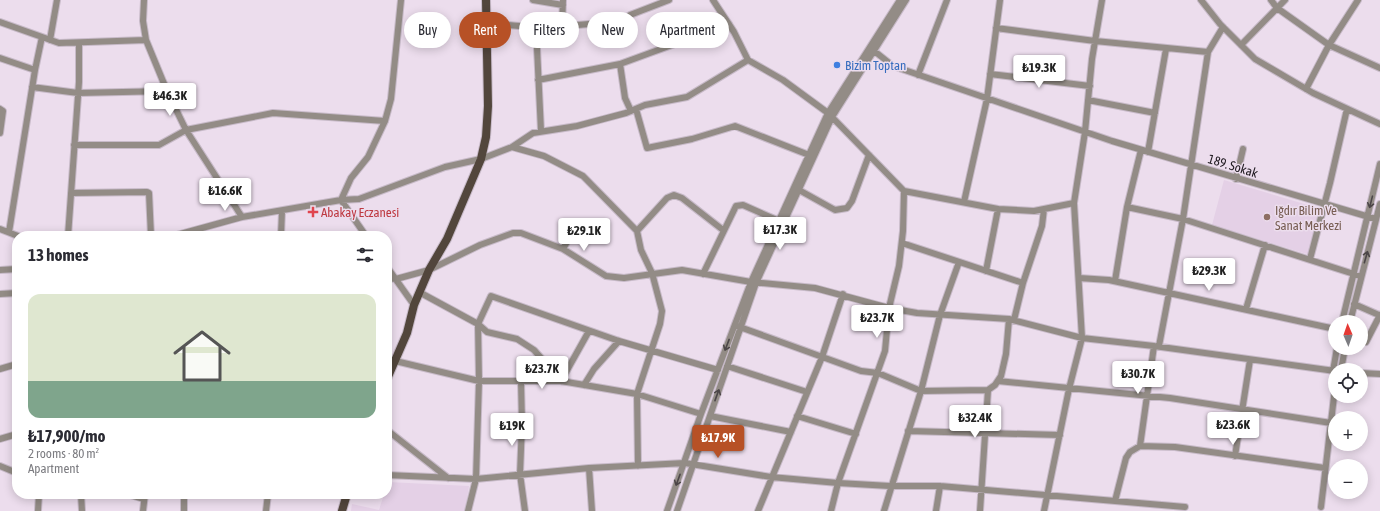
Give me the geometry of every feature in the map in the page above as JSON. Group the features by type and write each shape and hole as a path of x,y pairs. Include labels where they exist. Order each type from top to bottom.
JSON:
{"main road":[{"path":"486,0 486,12"},
{"path":"392,358 407,333 414,305 429,270 447,239 481,159 486,137 488,106 487,48"},
{"path":"342,511 345,499"}],"street":[{"path":"50,40 57,0"},
{"path":"144,0 146,40 167,91 186,130 242,217"},
{"path":"341,200 351,178 368,157 385,122 391,99 401,0"},
{"path":"533,0 563,2 563,12"},
{"path":"638,12 669,0"},
{"path":"713,0 721,12"},
{"path":"677,511 727,366 738,326 753,283 779,221 809,155 830,115 900,0"},
{"path":"753,283 799,190 830,115 906,0"},
{"path":"918,75 947,0"},
{"path":"964,202 987,99 1000,0"},
{"path":"1044,511 1069,389 1082,338 1074,203 1085,132 1095,41 1102,0"},
{"path":"1201,0 1223,27 1254,59 1306,89 1380,124"},
{"path":"1271,0 1277,8 1329,46 1380,68"},
{"path":"1241,46 1285,0"},
{"path":"1306,89 1329,46 1358,0"},
{"path":"0,22 59,43 146,40"},
{"path":"729,24 748,60 783,80 830,115 904,191 998,209 1034,211 1074,203"},
{"path":"1140,446 1156,346 1169,293 1192,165 1208,52 1223,27"},
{"path":"996,28 1095,41 1208,52"},
{"path":"9,232 34,70 42,37"},
{"path":"68,231 78,93 79,43"},
{"path":"537,48 541,131"},
{"path":"538,80 620,64 664,48"},
{"path":"1148,152 1166,49"},
{"name":"189. Sokak","path":"873,50 893,66 1085,132 1324,205 1376,219"},
{"path":"0,58 34,70"},
{"path":"191,231 242,217 341,200 359,199 444,167 481,159 512,147 533,133 577,126 634,110 645,105 687,97 748,60"},
{"path":"620,64 625,98 634,110 647,148 692,139 735,126 809,155"},
{"path":"990,74 1090,86"},
{"path":"32,87 78,93 167,91"},
{"path":"1088,100 1155,113"},
{"path":"1310,259 1347,108"},
{"path":"0,109 3,111 4,115 0,133"},
{"path":"74,145 159,145 186,130 277,113 385,122"},
{"path":"512,147 544,156 583,176 637,231 642,250 652,273 662,311 660,324 652,351 637,394 638,466"},
{"path":"1236,178 1243,149"},
{"path":"1115,282 1128,206 1141,150"},
{"path":"799,190 835,210 847,208 852,201 869,155"},
{"path":"1344,315 1380,164"},
{"path":"831,511 838,483 885,351 889,308 896,281 902,243 904,191"},
{"path":"71,193 149,193 151,231"},
{"path":"637,231 667,198 674,195 682,198 723,230"},
{"path":"341,200 363,231"},
{"path":"1352,315 1360,276 1377,229 1376,219 1380,204"},
{"path":"703,274 723,230 736,206 740,205 779,221"},
{"path":"1128,206 1182,219 1360,276"},
{"path":"986,271 998,209"},
{"path":"738,326 861,372 878,373 921,391 988,390 998,381 1001,376 1012,319 1042,226 1044,209"},
{"path":"281,231 282,211"},
{"path":"0,229 12,233"},
{"path":"392,279 396,279 429,270 480,245 513,233 521,233 563,249 606,276 624,278 682,270 753,283 802,286 842,294 889,308 940,315 1012,319 1082,338 1156,346 1328,372"},
{"path":"563,249 569,238"},
{"path":"902,243 1023,283"},
{"path":"1246,309 1265,245"},
{"path":"884,511 890,486 921,391 940,315 959,262"},
{"path":"0,270 12,269"},
{"path":"392,274 414,305"},
{"path":"1079,278 1115,282 1328,327"},
{"path":"420,292 478,324 487,332 517,339 534,350 549,367 551,381"},
{"path":"0,294 12,293"},
{"path":"758,511 822,357 842,294"},
{"path":"468,511 476,479 479,381 478,324 491,296 553,320 718,370"},
{"path":"1354,304 1380,315 1368,338"},
{"path":"667,511 701,414 718,370 738,326"},
{"path":"561,381 589,331"},
{"path":"584,384 594,369 619,341"},
{"path":"392,360 479,381 561,381 584,384 637,394 701,414"},
{"path":"1235,456 1250,360"},
{"path":"0,369 12,365"},
{"path":"727,366 807,392"},
{"path":"1368,373 1380,374"},
{"path":"521,381 522,424 520,474 525,511"},
{"path":"998,381 1170,398 1328,423"},
{"path":"980,511 988,390"},
{"path":"710,416 791,432"},
{"path":"797,416 856,434"},
{"path":"908,430 1060,435"},
{"path":"392,434 448,478"},
{"path":"0,439 12,435"},
{"path":"1115,501 1126,458 1130,452 1140,446 1175,447 1325,468"},
{"path":"1321,507 1328,446"},
{"path":"392,475 476,479 589,468 684,463 771,477 838,483 890,486 940,486 1185,507"},
{"path":"1,468 12,471"},
{"path":"589,468 592,511"},
{"path":"936,511 940,486"},
{"path":"38,511 39,499"},
{"path":"81,499 82,510"},
{"path":"143,511 145,499"},
{"path":"184,499 184,511"},
{"path":"266,511 267,499"},
{"path":"77,511 86,511"}],"shaded area":[{"name":"Iğdır Bilim Ve Sanat Merkezi","path":"1224,180 1321,209 1310,255 1212,225"},
{"path":"392,482 469,486 465,511 351,511 352,504 379,510 382,499 392,499"}],"place":[{"name":"Bizim Toptan","path":"837,65"},
{"name":"Abakay Eczanesi","path":"313,212"},
{"name":"Iğdır Bilim Ve Sanat Merkezi","path":"1267,217"}]}
